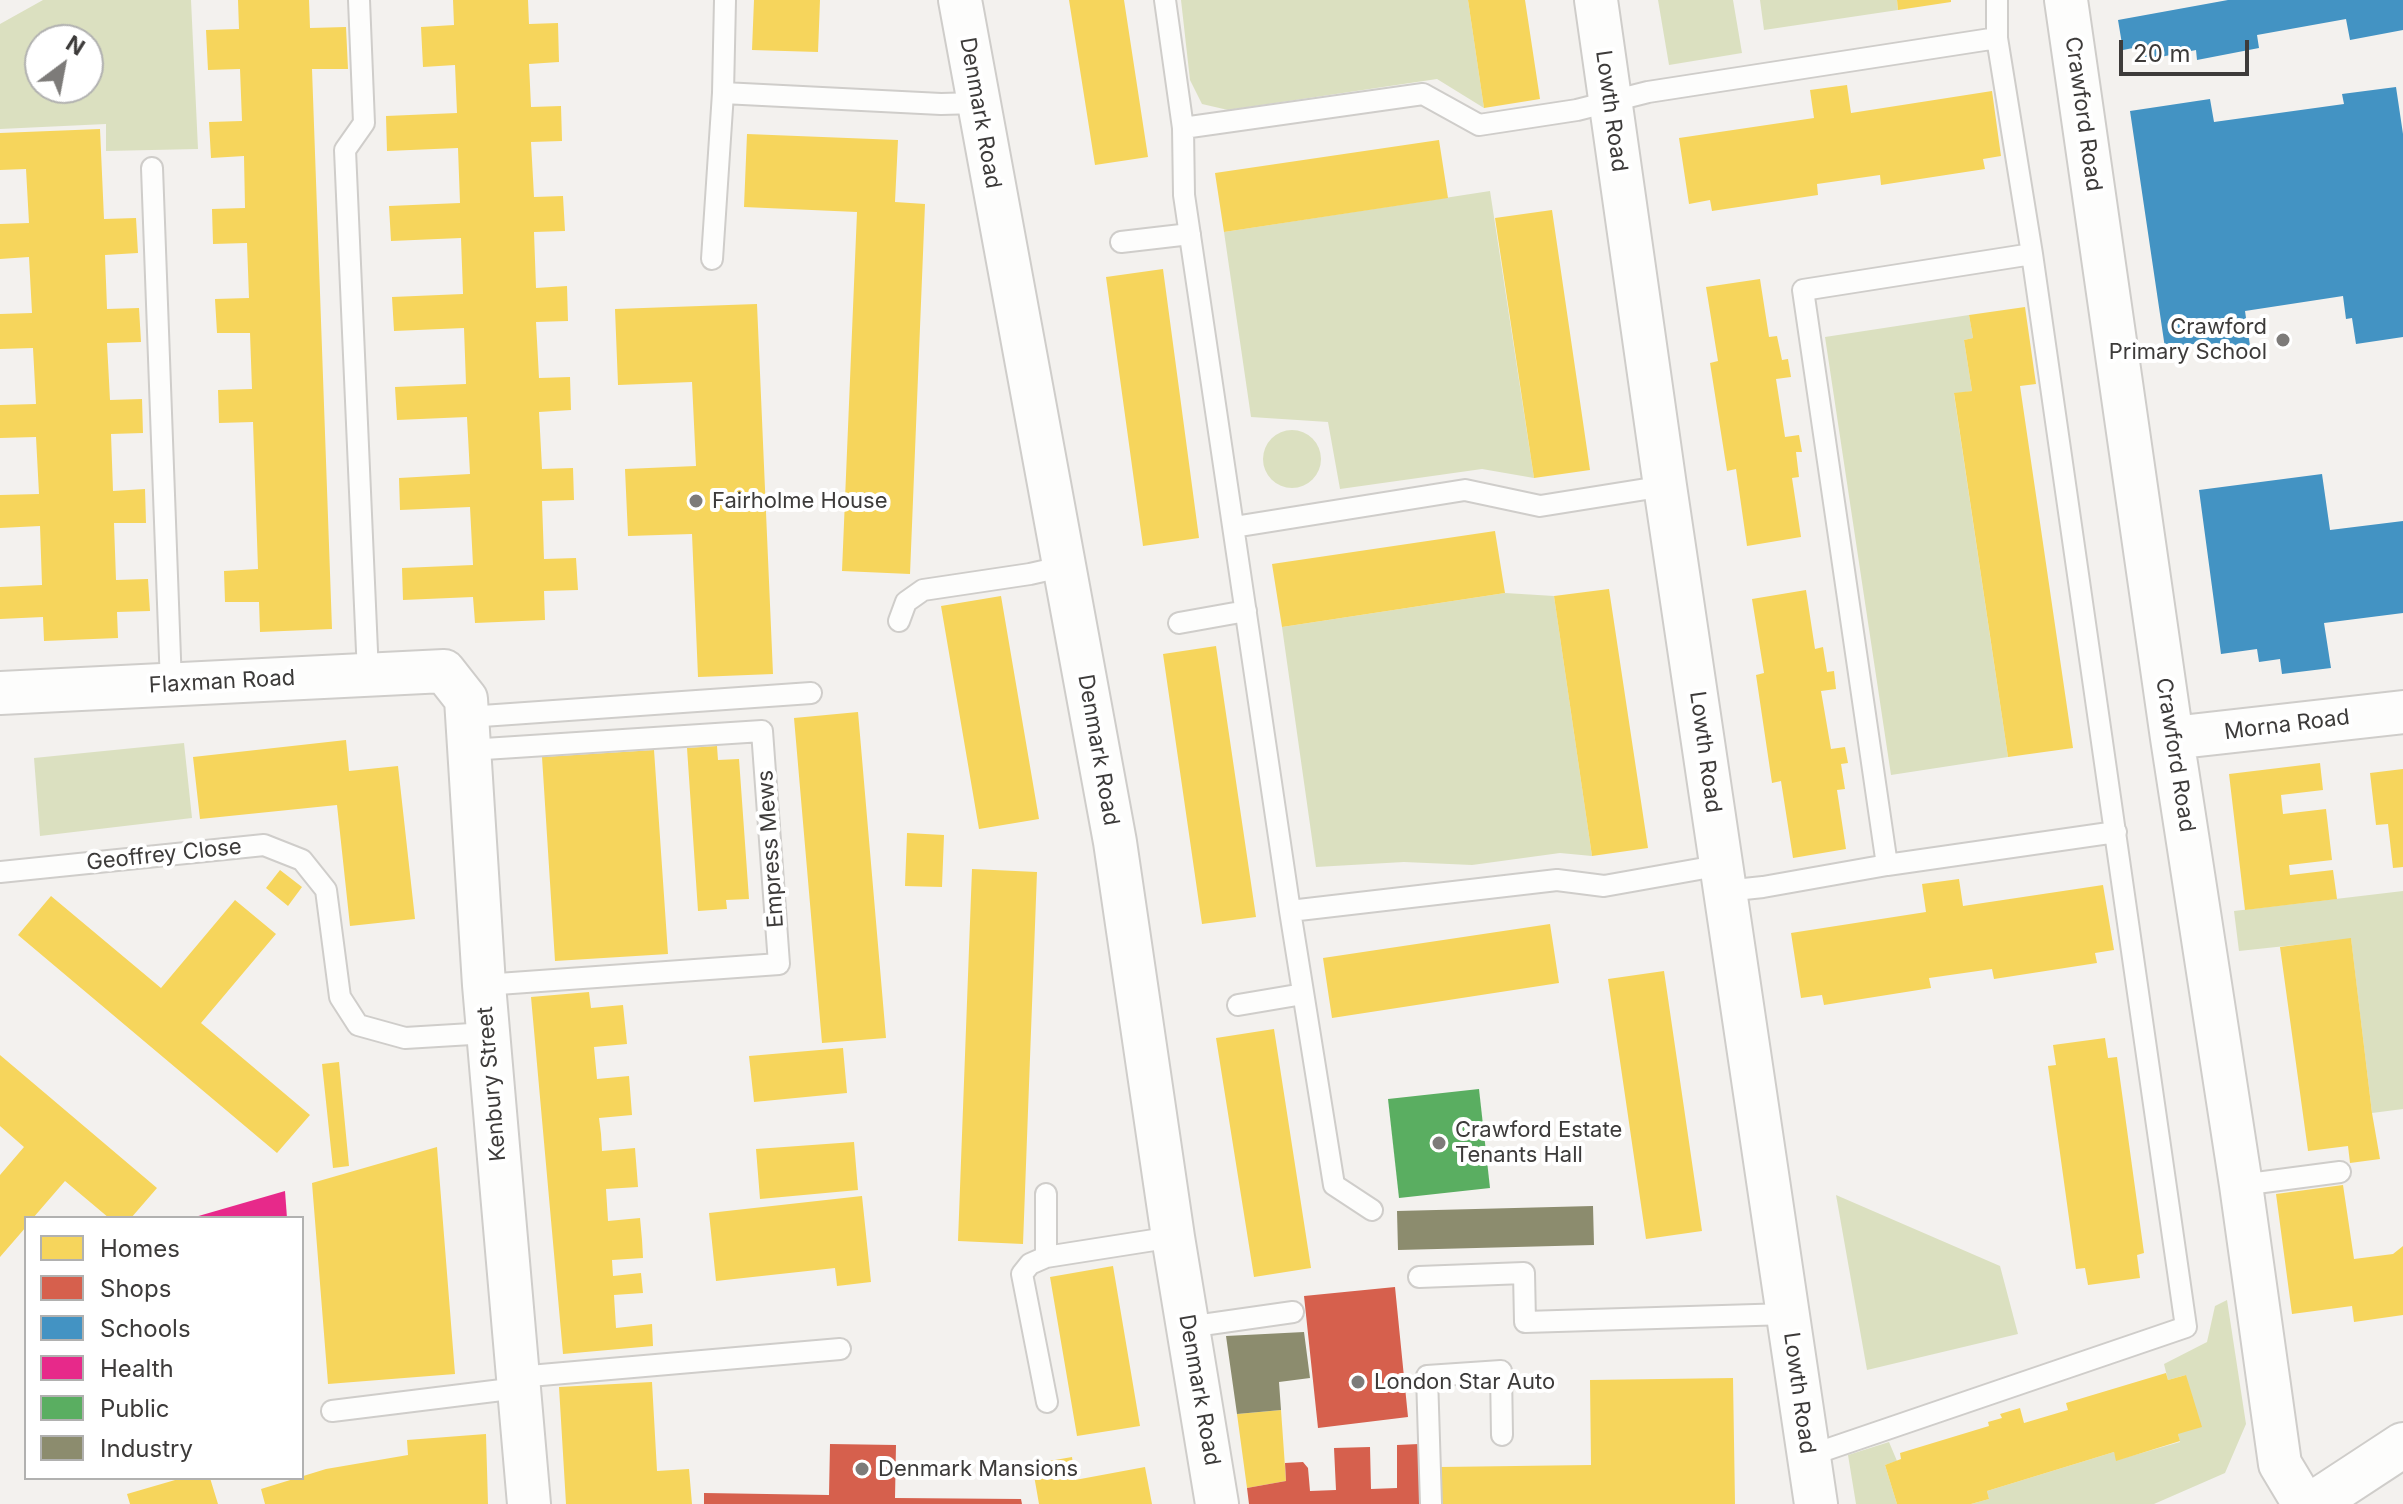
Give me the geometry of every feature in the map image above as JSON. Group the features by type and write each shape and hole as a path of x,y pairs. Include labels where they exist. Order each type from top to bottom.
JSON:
{"main road":[{"path":"2313,1504 2403,1445"}],"street":[{"name":"Denmark Road","path":"960,0 1115,842 1173,1237 1217,1504"},
{"name":"Lowth Road","path":"1596,0 1816,1504"},
{"name":"Crawford Road","path":"2066,0 2280,1464 2304,1504"},
{"name":"Flaxman Road","path":"0,693 444,671"},
{"name":"Kenbury Street","path":"444,671 466,699 484,985 529,1504"},
{"name":"Morna Road","path":"2172,738 2403,712"}],"lane":[{"path":"359,0 364,123 345,150 368,674"},
{"path":"712,259 723,93 725,0"},
{"path":"1165,0 1183,128 1184,195 1290,911 1334,1185 1372,1210"},
{"path":"1808,1456 2186,1327 2032,254 1997,38 1997,0"},
{"path":"1183,128 1423,94 1479,125 1577,110 1648,92 1997,38"},
{"path":"723,93 941,104 978,103"},
{"path":"152,168 171,685"},
{"path":"1121,242 1190,234"},
{"path":"1887,865 1803,290 2032,254"},
{"path":"1234,527 1465,490 1540,506 1665,486"},
{"path":"899,621 906,602 923,590 1065,566"},
{"path":"1179,623 1246,611"},
{"path":"468,734 811,693"},
{"name":"Empress Mews","path":"468,734 762,731 779,964 484,985"},
{"path":"1290,911 1557,880 1604,886 1723,878 1763,887 1887,865 2116,832"},
{"name":"Geoffrey Close","path":"0,872 264,845 302,860 326,890 340,997 358,1025 405,1038 488,1033"},
{"path":"1238,1005 1303,994"},
{"path":"2241,1185 2340,1172"},
{"path":"1046,1194 1046,1257"},
{"path":"1047,1402 1022,1274 1030,1264 1046,1257 1173,1237"},
{"path":"1419,1277 1524,1273 1525,1322 1788,1314"},
{"path":"1188,1327 1293,1312"},
{"path":"332,1411 518,1383 840,1349"},
{"path":"1431,1504 1427,1376 1501,1371 1502,1435"}],"green space":[{"path":"43,0 191,0 198,149 106,151 106,124 0,129 0,24"},
{"path":"1181,0 1468,0 1484,108 1437,79 1228,110 1202,104 1190,80"},
{"path":"1658,0 1733,0 1742,53 1669,65"},
{"path":"1760,0 1897,0 1898,10 1764,30"},
{"path":"1490,191 1534,478 1482,469 1340,489 1328,422 1251,417 1224,232"},
{"path":"1969,315 1973,338 1964,340 1972,391 1954,394 2008,757 1891,775 1825,337"},
{"path":"1292,430 1313,438 1321,459 1313,480 1292,488 1271,480 1263,459 1271,438"},
{"path":"1505,593 1554,596 1592,856 1560,853 1472,865 1404,862 1316,867 1282,627"},
{"path":"184,743 192,818 40,836 34,758"},
{"path":"2403,891 2403,1109 2372,1113 2351,939 2239,951 2234,911"},
{"path":"1836,1195 2000,1266 2018,1334 1867,1370"},
{"path":"2227,1300 2246,1424 2225,1473 2154,1504 1971,1504 1989,1499 1987,1491 2114,1452 2117,1460 2180,1442 2178,1434 2186,1375 2168,1380 2164,1364 2207,1342 2215,1306"},
{"path":"1889,1442 1897,1461 1885,1465 1897,1504 1856,1504 1848,1455"}],"building: Homes":[{"path":"238,0 309,0 310,28 346,27 348,69 312,69 332,629 260,632 259,602 225,602 224,571 258,569 253,422 219,423 218,390 252,389 250,333 217,333 215,299 249,298 247,243 213,244 212,209 245,208 244,156 211,158 209,122 242,121 240,69 208,70 206,30 239,29"},
{"path":"453,0 528,0 529,24 558,23 559,62 529,64 531,107 561,106 562,141 531,142 534,197 563,196 565,231 534,232 536,288 567,286 568,321 536,322 539,378 570,377 571,410 539,412 542,469 573,468 574,500 542,501 544,559 576,558 578,590 544,591 545,620 475,623 473,597 403,600 402,568 473,565 470,507 400,510 399,478 470,474 467,417 397,420 395,387 466,384 464,328 394,331 392,297 463,294 461,238 391,241 389,206 460,203 458,148 387,151 386,116 457,113 455,65 423,67 421,27 454,25"},
{"path":"754,0 820,0 818,52 752,50"},
{"path":"1069,0 1124,0 1148,157 1095,165"},
{"path":"1468,0 1525,0 1540,99 1484,108"},
{"path":"1897,0 1951,0 1951,2 1898,10"},
{"path":"1847,85 1851,113 1992,91 2001,156 1983,159 1985,169 1881,185 1880,175 1817,184 1818,195 1712,211 1710,200 1689,204 1679,138 1814,118 1810,90"},
{"path":"100,129 104,219 136,218 138,253 105,255 107,309 139,308 141,342 107,343 110,400 142,399 143,433 111,434 113,491 145,489 146,523 114,523 116,580 148,579 150,611 117,612 118,638 44,641 43,617 0,619 0,587 42,585 40,526 0,528 0,495 39,494 36,437 0,438 0,405 36,404 33,348 0,349 0,314 32,313 29,257 0,259 0,224 29,223 26,169 0,170 0,133"},
{"path":"747,134 898,140 895,202 925,204 910,574 842,571 857,212 744,207"},
{"path":"1439,140 1448,198 1224,232 1215,173"},
{"path":"1552,210 1590,470 1534,478 1495,218"},
{"path":"1163,269 1199,538 1143,546 1106,277"},
{"path":"1760,279 1769,337 1777,336 1782,360 1788,359 1791,377 1776,379 1785,437 1799,435 1802,452 1796,452 1799,477 1792,478 1801,537 1747,546 1736,469 1727,471 1710,363 1718,361 1706,287"},
{"name":"Fairholme House","path":"757,304 773,674 698,677 692,534 628,536 625,469 696,466 692,382 618,385 615,309"},
{"path":"2025,307 2036,384 2020,386 2073,748 2008,757 1954,393 1972,391 1964,340 1973,338 1969,315"},
{"path":"1495,531 1505,593 1282,627 1272,564"},
{"path":"1609,589 1648,848 1592,856 1554,596"},
{"path":"1806,590 1815,649 1823,647 1827,672 1834,671 1836,689 1821,691 1831,749 1845,747 1848,763 1841,764 1845,789 1837,790 1846,849 1793,858 1781,781 1772,783 1756,675 1764,673 1752,599"},
{"path":"1001,596 1039,819 979,829 941,606"},
{"path":"1216,646 1256,917 1202,924 1163,654"},
{"path":"858,712 886,1038 822,1043 794,718"},
{"path":"346,740 349,771 398,766 415,919 350,926 337,805 200,819 193,757"},
{"path":"717,746 718,760 739,759 749,899 726,900 727,909 698,911 687,748"},
{"path":"654,750 668,954 555,961 542,757"},
{"path":"2320,763 2323,790 2281,795 2283,814 2326,809 2332,860 2289,865 2290,875 2333,870 2337,899 2245,910 2229,774"},
{"path":"2403,769 2403,867 2393,868 2388,824 2376,825 2370,773"},
{"path":"907,833 944,835 942,887 905,886"},
{"path":"972,869 1037,872 1023,1244 958,1241"},
{"path":"280,870 302,887 288,906 266,888"},
{"path":"1959,879 1963,906 2103,885 2114,950 2095,953 2097,963 1994,979 1992,969 1929,978 1931,988 1824,1005 1822,995 1801,998 1791,933 1926,912 1922,884"},
{"path":"51,896 161,988 235,900 276,934 201,1023 310,1115 277,1153 18,935"},
{"path":"1550,924 1559,983 1332,1018 1323,958"},
{"path":"2351,938 2380,1159 2350,1163 2348,1146 2308,1151 2280,947"},
{"path":"1664,971 1702,1231 1646,1239 1608,979"},
{"path":"589,992 591,1008 623,1005 627,1044 594,1047 597,1079 629,1076 632,1115 599,1118 602,1151 635,1148 638,1187 606,1189 608,1221 640,1218 642,1240 643,1258 612,1260 613,1276 641,1273 643,1293 614,1295 616,1328 652,1324 653,1346 563,1354 531,997"},
{"path":"1274,1029 1311,1268 1254,1277 1216,1038"},
{"path":"2105,1038 2108,1058 2117,1057 2144,1253 2137,1255 2140,1278 2088,1285 2085,1268 2076,1269 2048,1066 2056,1065 2053,1045"},
{"path":"843,1048 847,1093 754,1102 749,1056"},
{"path":"0,1055 157,1188 133,1216 107,1216 65,1181 35,1216 24,1216 24,1229 0,1257 0,1175 24,1147 0,1126"},
{"path":"339,1062 349,1166 333,1168 322,1064"},
{"path":"854,1142 858,1190 760,1199 756,1149"},
{"path":"437,1147 455,1374 328,1384 312,1183"},
{"path":"2343,1185 2354,1259 2393,1254 2403,1246 2403,1315 2354,1322 2352,1306 2292,1314 2276,1194"},
{"path":"862,1196 871,1282 837,1286 835,1268 716,1281 709,1213"},
{"path":"1113,1266 1140,1426 1077,1436 1050,1277"},
{"path":"2166,1373 2168,1380 2186,1375 2202,1427 2178,1434 2180,1441 2116,1461 2114,1452 1987,1491 1989,1499 1971,1504 1897,1504 1885,1465 1901,1459 1900,1453 1989,1426 1988,1422 2002,1418 2000,1414 2020,1408 2024,1423 2068,1410 2066,1403"},
{"path":"1733,1378 1735,1504 1441,1504 1440,1467 1591,1465 1590,1380"},
{"path":"652,1382 657,1471 689,1469 692,1504 566,1504 559,1387"},
{"path":"1281,1410 1286,1481 1247,1488 1237,1414"},
{"path":"486,1434 488,1504 265,1504 261,1489 290,1480 304,1480 304,1476 326,1469 408,1455 407,1440"},
{"path":"1072,1457 1075,1480 1145,1467 1152,1504 1039,1504 1032,1464"},
{"path":"175,1480 211,1480 218,1504 130,1504 127,1494"}],"building: Shops":[{"name":"London Star Auto","path":"1395,1287 1408,1417 1318,1428 1304,1296"},
{"name":"Denmark Mansions","path":"830,1444 896,1445 895,1498 1021,1499 1022,1504 704,1504 704,1493 829,1495"},
{"path":"1419,1444 1421,1504 1249,1504 1247,1488 1286,1481 1285,1463 1303,1462 1308,1468 1310,1491 1336,1490 1334,1448 1370,1447 1371,1489 1397,1488 1397,1445"}],"building: Schools":[{"path":"2228,0 2403,0 2403,30 2350,40 2346,19 2257,35 2259,48 2197,60 2196,50 2145,60 2143,46 2123,50 2118,20"},
{"path":"2396,87 2403,134 2403,337 2356,344 2352,318 2346,319 2343,296 2245,311 2251,353 2211,359 2208,342 2165,348 2130,111 2210,99 2214,122 2344,104 2342,94"},
{"path":"2322,474 2330,530 2403,521 2403,613 2324,623 2331,668 2282,674 2280,659 2259,662 2257,649 2221,654 2199,490"}],"building: Health":[{"path":"285,1191 287,1216 198,1216"}],"building: Public":[{"name":"Crawford Estate Tenants Hall","path":"1479,1089 1490,1188 1399,1198 1388,1099"}],"building: Industry":[{"path":"1593,1206 1594,1245 1398,1250 1397,1211"},
{"path":"1304,1332 1310,1378 1279,1382 1281,1410 1237,1414 1226,1336"}],"place":[{"name":"Crawford Primary School","path":"2283,340"},
{"name":"Fairholme House","path":"696,501"},
{"name":"Crawford Estate Tenants Hall","path":"1439,1143"},
{"name":"London Star Auto","path":"1358,1382"},
{"name":"Denmark Mansions","path":"862,1469"}]}
